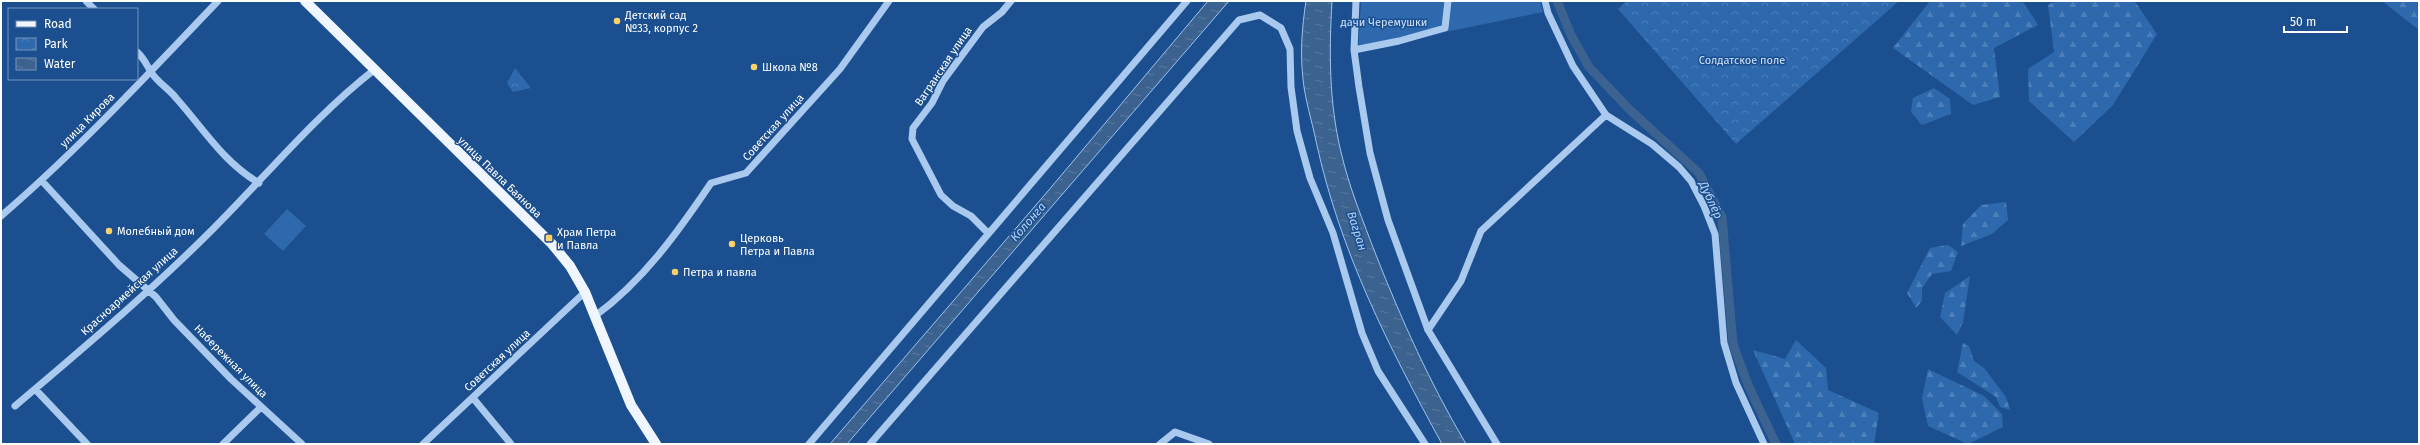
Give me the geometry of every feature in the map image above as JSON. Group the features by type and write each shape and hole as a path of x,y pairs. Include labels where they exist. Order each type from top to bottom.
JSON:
{"main road":[{"name":"улица Павла Баянова","path":"305,1 552,244 570,266 585,292 631,405 656,444"}],"street":[{"name":"улица Кирова","path":"1,216 42,181 151,72 218,1"},
{"name":"Советская улица","path":"595,316 624,293 672,240 711,183 746,173 840,68 889,1"},
{"name":"Вагранская улица","path":"988,233 971,216 953,206 941,195 912,139 912,128 932,103 943,81 983,27 1002,12 1011,1"},
{"path":"809,444 1188,1"},
{"path":"1356,1 1354,50 1370,153 1388,220 1428,330 1497,444"},
{"path":"1354,50 1399,41 1445,28 1448,1"},
{"path":"1545,1 1548,13 1573,66 1606,115 1652,144 1679,168 1690,181 1704,206 1714,234 1724,343 1736,383 1764,444"},
{"path":"870,444 1239,20 1260,15 1281,28 1290,49 1291,87 1297,131 1310,178 1333,233 1362,333 1378,371 1425,444"},
{"path":"138,53 146,60 151,72 176,96 217,150 246,176 259,183"},
{"name":"Красноармейская улица","path":"15,406 148,290 259,183 312,127 374,70"},
{"path":"1428,330 1461,281 1481,231 1606,115"},
{"name":"Набережная улица","path":"42,181 119,266 156,297 179,326 261,407 302,444"},
{"name":"Советская улица","path":"423,444 585,292"},
{"path":"35,389 87,444"},
{"path":"473,398 511,444"},
{"path":"223,444 261,407"},
{"path":"1160,444 1175,432 1209,444"}],"green space":[{"name":"дачи Черемушки","path":"1361,1 1540,1 1543,12 1358,50"},
{"name":"Солдатское поле","path":"1627,1 1899,1 1736,144 1618,9"},
{"path":"1930,1 2015,1 2024,3 2038,25 1994,48 2000,97 1973,105 1893,48"},
{"path":"2055,1 2132,1 2136,3 2157,34 2113,105 2074,142 2029,101 2028,69 2054,52 2048,5"},
{"path":"2382,1 2419,1 2419,30"},
{"path":"515,68 531,88 513,92 507,83"},
{"path":"1934,88 1950,99 1951,114 1922,125 1911,112 1913,98"},
{"path":"2006,202 2008,220 1992,234 1961,246 1963,224 1981,205"},
{"path":"287,209 306,226 283,251 264,234"},
{"path":"1948,245 1958,252 1951,271 1932,274 1922,288 1922,301 1916,308 1907,293 1930,248"},
{"path":"1970,276 1963,322 1957,335 1940,317 1945,293"},
{"path":"1796,340 1826,368 1828,390 1879,413 1874,444 1795,444 1753,350 1785,359"},
{"path":"1963,343 1969,346 1974,361 1984,368 2006,397 2010,410 2000,407 1996,397 1957,372"},
{"path":"1928,369 1984,396 2002,414 2003,427 1968,444 1928,426 1922,398"}],"water":[{"name":"Колонга","path":"1208,1 1229,1 847,444 830,444 1048,191"},
{"name":"Вагран","path":"1306,1 1332,1 1330,58 1332,96 1337,133 1348,178 1376,255 1406,328 1440,398 1466,444 1442,444 1385,334 1352,260 1326,182 1304,87 1302,50"}],"waterway":[{"name":"Дублёр","path":"1557,1 1571,35 1589,67 1629,109 1699,173 1722,217 1733,344 1748,385 1776,444"}],"place":[{"name":"Детский сад №33, корпус 2","path":"617,21"},
{"name":"Школа №8","path":"754,67"},
{"name":"Молебный дом","path":"109,231"},
{"name":"Храм Петра и Павла","path":"549,238"},
{"name":"Церковь Петра и Павла","path":"732,244"},
{"name":"Петра и павла","path":"675,272"}]}
